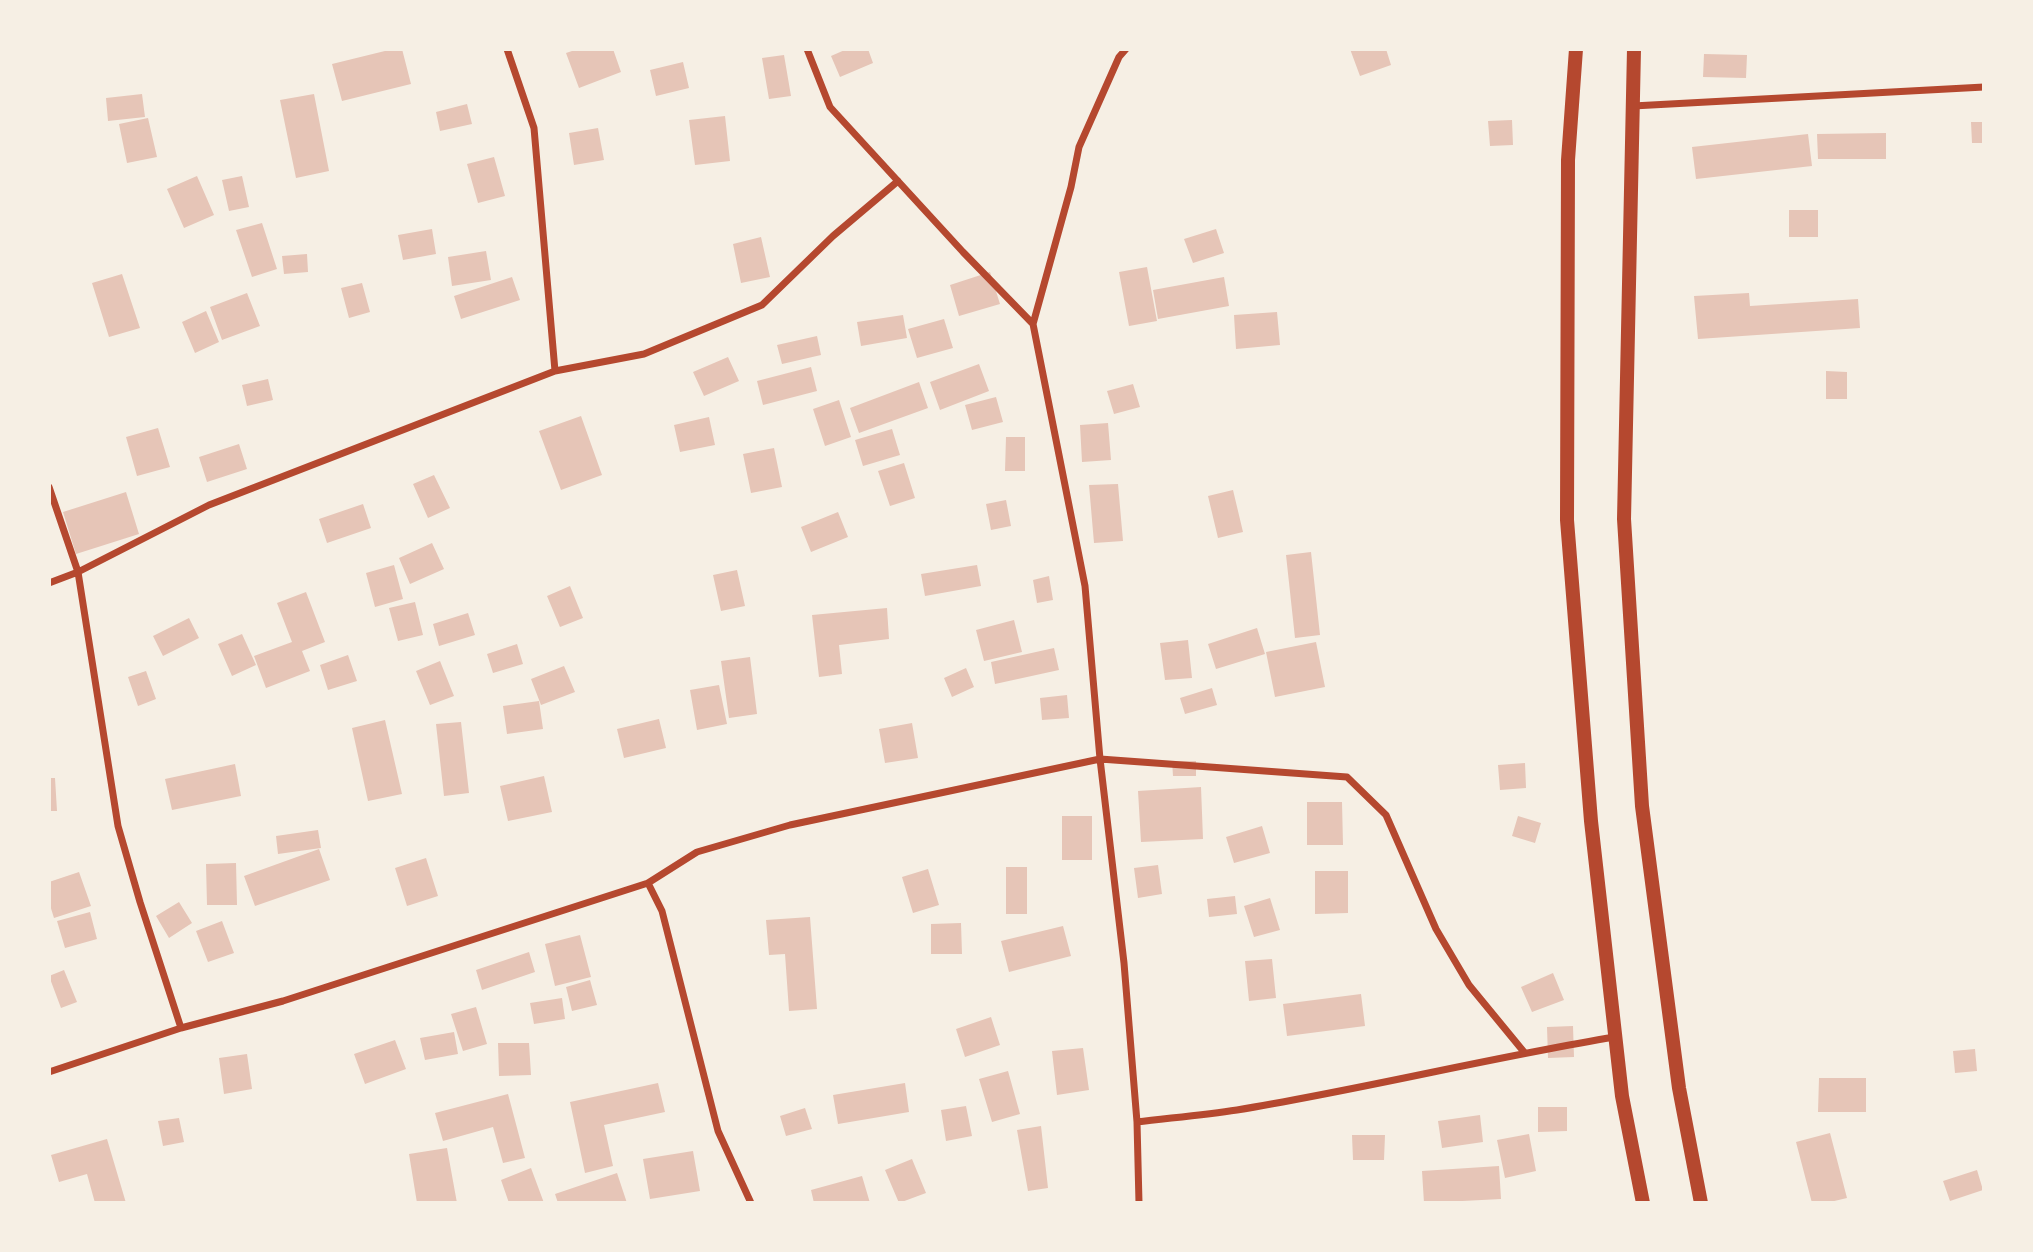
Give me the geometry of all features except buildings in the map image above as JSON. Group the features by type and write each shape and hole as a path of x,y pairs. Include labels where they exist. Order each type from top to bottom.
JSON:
{"main road":[{"path":"1576,49 1568,160 1567,520 1591,821 1622,1096 1643,1203"},
{"path":"1634,49 1624,519 1642,806 1679,1088 1701,1203"}],"street":[{"path":"508,49 534,128 555,371"},
{"path":"807,49 830,107 1033,324"},
{"path":"1126,49 1119,57 1079,147 1071,187 1033,324 1085,586 1100,760 1124,964 1137,1122 1139,1203"},
{"path":"1633,106 1984,87"},
{"path":"49,583 78,572 209,505 555,371 644,354 762,305 833,236 898,181"},
{"path":"49,487 78,572 118,826 181,1028"},
{"path":"49,1072 181,1028 283,1001 648,883 697,852 790,825 1100,760 1347,777 1386,815 1436,929 1469,985 1524,1052"},
{"path":"648,883 662,911 718,1131 751,1203"},
{"path":"1137,1122 1247,1108 1524,1052 1616,1037"}]}
